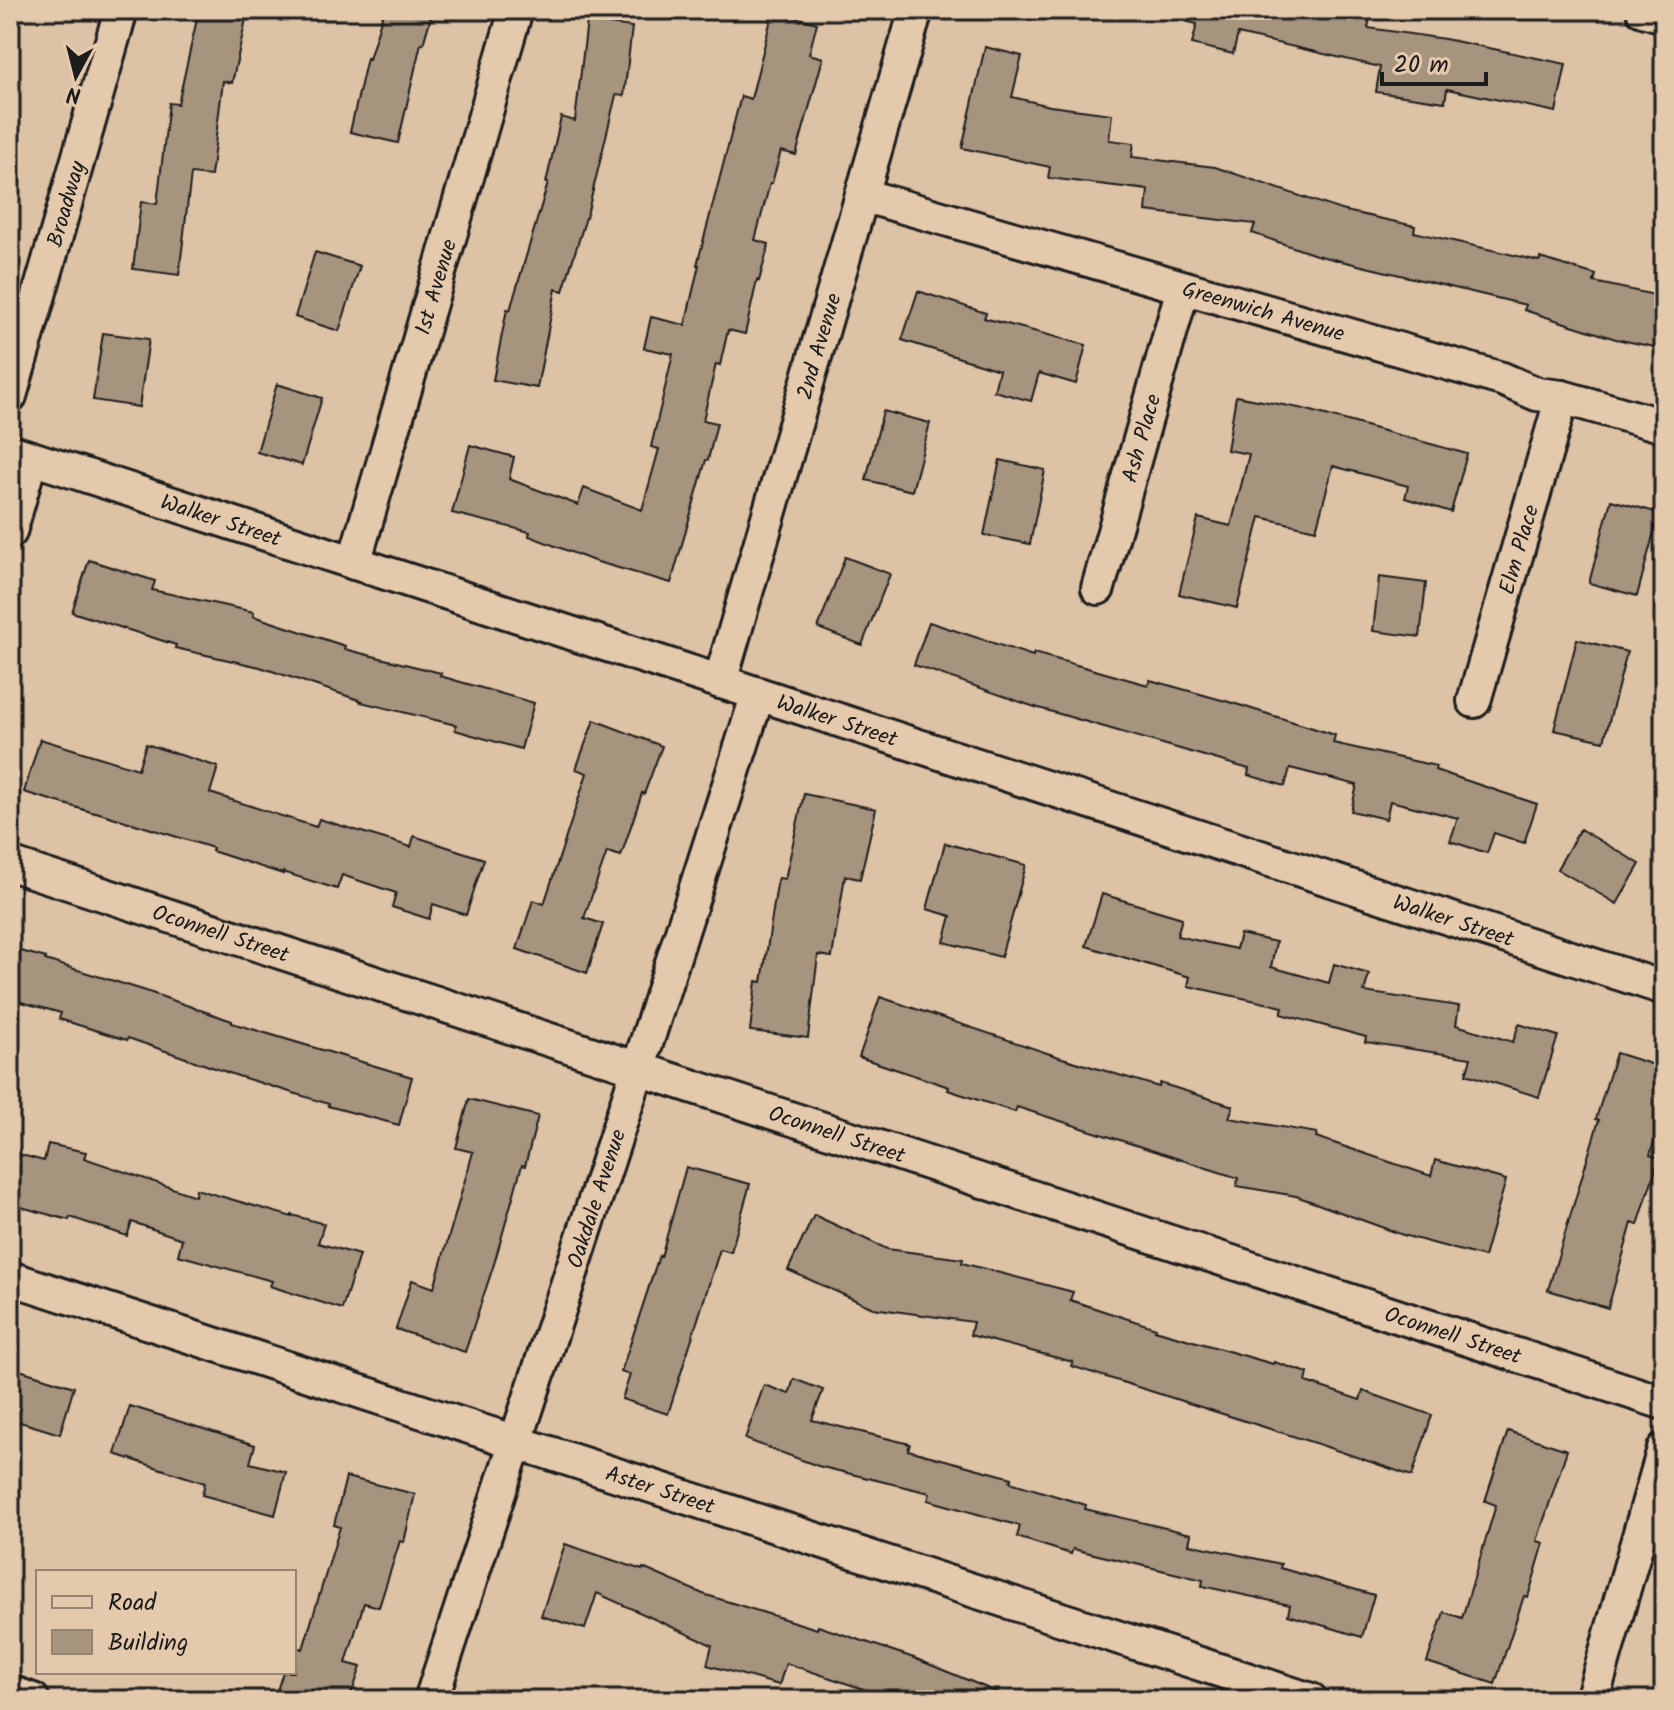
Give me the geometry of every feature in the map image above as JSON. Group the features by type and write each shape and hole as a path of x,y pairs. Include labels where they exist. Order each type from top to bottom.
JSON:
{"street":[{"name":"Broadway","path":"10,396 121,10"},
{"name":"1st Avenue","path":"354,563 516,10"},
{"name":"2nd Avenue","path":"720,682 916,10"},
{"path":"1643,10 1664,16"},
{"name":"Greenwich Avenue","path":"862,195 1502,379 1537,394 1562,397 1664,426"},
{"name":"Ash Place","path":"1098,588 1183,288"},
{"name":"Elm Place","path":"1474,701 1562,397"},
{"name":"Walker Street","path":"21,455 1664,988"},
{"path":"10,532 21,455"},
{"name":"Oakdale Avenue","path":"431,1700 758,694"},
{"name":"Oconnell Street","path":"10,864 1664,1403"},
{"name":"Aster Street","path":"10,1278 1311,1700"},
{"path":"1592,1700 1664,1449"},
{"path":"10,1692 33,1700"}],"building":[{"path":"199,10 248,10 232,83 223,81 211,176 191,174 179,275 133,269 141,202 157,204 169,103 178,104"},
{"path":"384,10 433,10 421,43 398,143 350,132 367,58"},
{"path":"1186,10 1335,10 1370,18 1368,28 1445,39 1566,64 1556,112 1447,89 1445,102 1376,92 1380,67 1238,34 1233,54 1192,44 1197,24 1184,21"},
{"path":"773,11 817,23 809,54 823,58 796,155 781,151 770,183 755,240 769,244 745,334 728,330 720,365 716,364 703,420 717,423 671,583 594,561 529,536 530,532 452,513 470,445 514,457 509,479 578,505 584,488 642,510 659,449 651,447 673,354 644,348 651,317 685,325 697,265 741,96 751,99"},
{"path":"587,21 632,27 624,96 616,95 588,211 563,291 556,289 537,388 493,380 507,309 510,310 548,183 561,117 575,121"},
{"path":"985,47 1022,56 1012,97 1050,106 1112,114 1109,140 1134,143 1132,157 1215,167 1341,210 1415,226 1414,232 1539,261 1540,258 1596,275 1594,282 1664,297 1664,349 1616,339 1524,310 1526,305 1316,255 1252,233 1255,224 1146,211 1148,190 1048,178 1050,167 962,148"},
{"path":"315,252 360,266 339,331 295,317"},
{"path":"918,291 986,313 984,318 1086,345 1076,384 1039,373 1031,401 994,391 999,370 902,340"},
{"path":"103,333 149,339 139,407 93,400"},
{"path":"277,384 322,398 302,465 257,452"},
{"path":"1236,396 1304,409 1467,454 1451,512 1405,498 1408,486 1333,466 1316,530 1260,517 1237,608 1179,594 1198,518 1231,526 1249,454 1227,450"},
{"path":"883,411 930,423 912,491 866,480"},
{"path":"1000,460 1045,470 1030,544 984,535"},
{"path":"1611,500 1659,513 1637,596 1589,583"},
{"path":"845,557 890,574 862,645 818,628"},
{"path":"89,560 155,581 152,590 254,612 253,616 345,646 344,649 441,673 440,676 534,703 521,749 455,730 456,725 361,702 260,667 175,648 176,645 72,612"},
{"path":"1379,577 1426,583 1420,637 1373,631"},
{"path":"929,622 1033,656 1034,653 1148,685 1150,680 1236,704 1335,735 1333,743 1436,766 1435,770 1537,804 1524,843 1494,833 1487,853 1450,841 1458,818 1390,801 1386,819 1351,811 1357,785 1290,768 1285,786 1248,775 1249,769 1032,706 914,665"},
{"path":"1577,639 1627,652 1604,741 1554,730"},
{"path":"594,720 662,746 621,856 607,852 584,918 603,924 587,973 517,949 533,900 544,904 587,773 576,769"},
{"path":"40,739 138,769 146,744 218,767 210,793 316,827 319,819 411,847 414,836 484,859 466,915 433,904 429,919 392,907 396,893 342,875 337,889 212,851 213,848 24,792"},
{"path":"804,794 876,809 860,879 845,876 832,957 818,955 808,1038 750,1031 756,981 762,982 778,878 785,879"},
{"path":"1580,829 1640,864 1617,904 1557,869"},
{"path":"945,843 1026,865 1001,957 944,942 951,916 927,909"},
{"path":"1102,894 1182,918 1177,936 1236,949 1240,934 1276,942 1271,967 1329,983 1334,964 1369,974 1364,992 1459,1006 1456,1025 1513,1042 1519,1024 1558,1036 1539,1097 1466,1074 1471,1058 1365,1042 1366,1037 1281,1014 1283,1007 1188,986 1190,977 1086,946"},
{"path":"10,948 143,990 232,1023 412,1077 399,1125 328,1106 128,1038 59,1019 61,1013 10,999"},
{"path":"880,997 1059,1057 1233,1106 1229,1118 1317,1133 1316,1137 1431,1176 1435,1160 1506,1180 1484,1257 1403,1235 1296,1196 1237,1186 1238,1178 1017,1107 1015,1112 859,1057"},
{"path":"1616,1053 1664,1068 1664,1109 1650,1155 1659,1158 1638,1225 1632,1223 1608,1308 1548,1290"},
{"path":"469,1099 538,1116 465,1352 396,1329 412,1280 434,1288 473,1152 456,1148"},
{"path":"48,1144 86,1152 84,1158 195,1196 196,1189 324,1224 318,1243 359,1255 342,1309 270,1286 272,1281 178,1255 182,1239 132,1222 127,1236 70,1217 69,1220 10,1204 10,1152 44,1161"},
{"path":"686,1167 750,1184 731,1252 720,1249 668,1414 622,1399 630,1375 621,1372 661,1257"},
{"path":"814,1215 887,1249 963,1259 962,1263 1073,1292 1070,1300 1155,1330 1308,1373 1306,1382 1360,1400 1363,1391 1432,1415 1412,1476 1071,1366 1073,1362 970,1335 973,1322 873,1308 788,1270"},
{"path":"10,1367 74,1387 60,1434 10,1419"},
{"path":"794,1379 823,1390 812,1420 910,1444 908,1450 1012,1478 1010,1482 1086,1505 1085,1509 1191,1534 1189,1544 1281,1564 1280,1568 1374,1595 1362,1637 1288,1615 1290,1605 1202,1586 1203,1580 1073,1549 1071,1554 1017,1537 1020,1526 928,1500 930,1493 818,1466 745,1439 764,1385 789,1394"},
{"path":"130,1406 255,1445 250,1463 286,1472 275,1515 202,1495 205,1483 115,1454"},
{"path":"1508,1431 1567,1450 1537,1541 1544,1543 1528,1597 1524,1596 1495,1684 1427,1662 1444,1612 1462,1618 1496,1505 1485,1501"},
{"path":"346,1477 415,1494 404,1542 400,1541 379,1607 364,1603 346,1663 361,1667 349,1700 274,1700 282,1674 296,1674 296,1647 303,1649 340,1527 334,1525"},
{"path":"565,1544 643,1568 703,1594 817,1629 818,1626 914,1658 1016,1700 896,1700 786,1663 779,1685 707,1665 712,1645 597,1593 585,1629 541,1616"}]}
